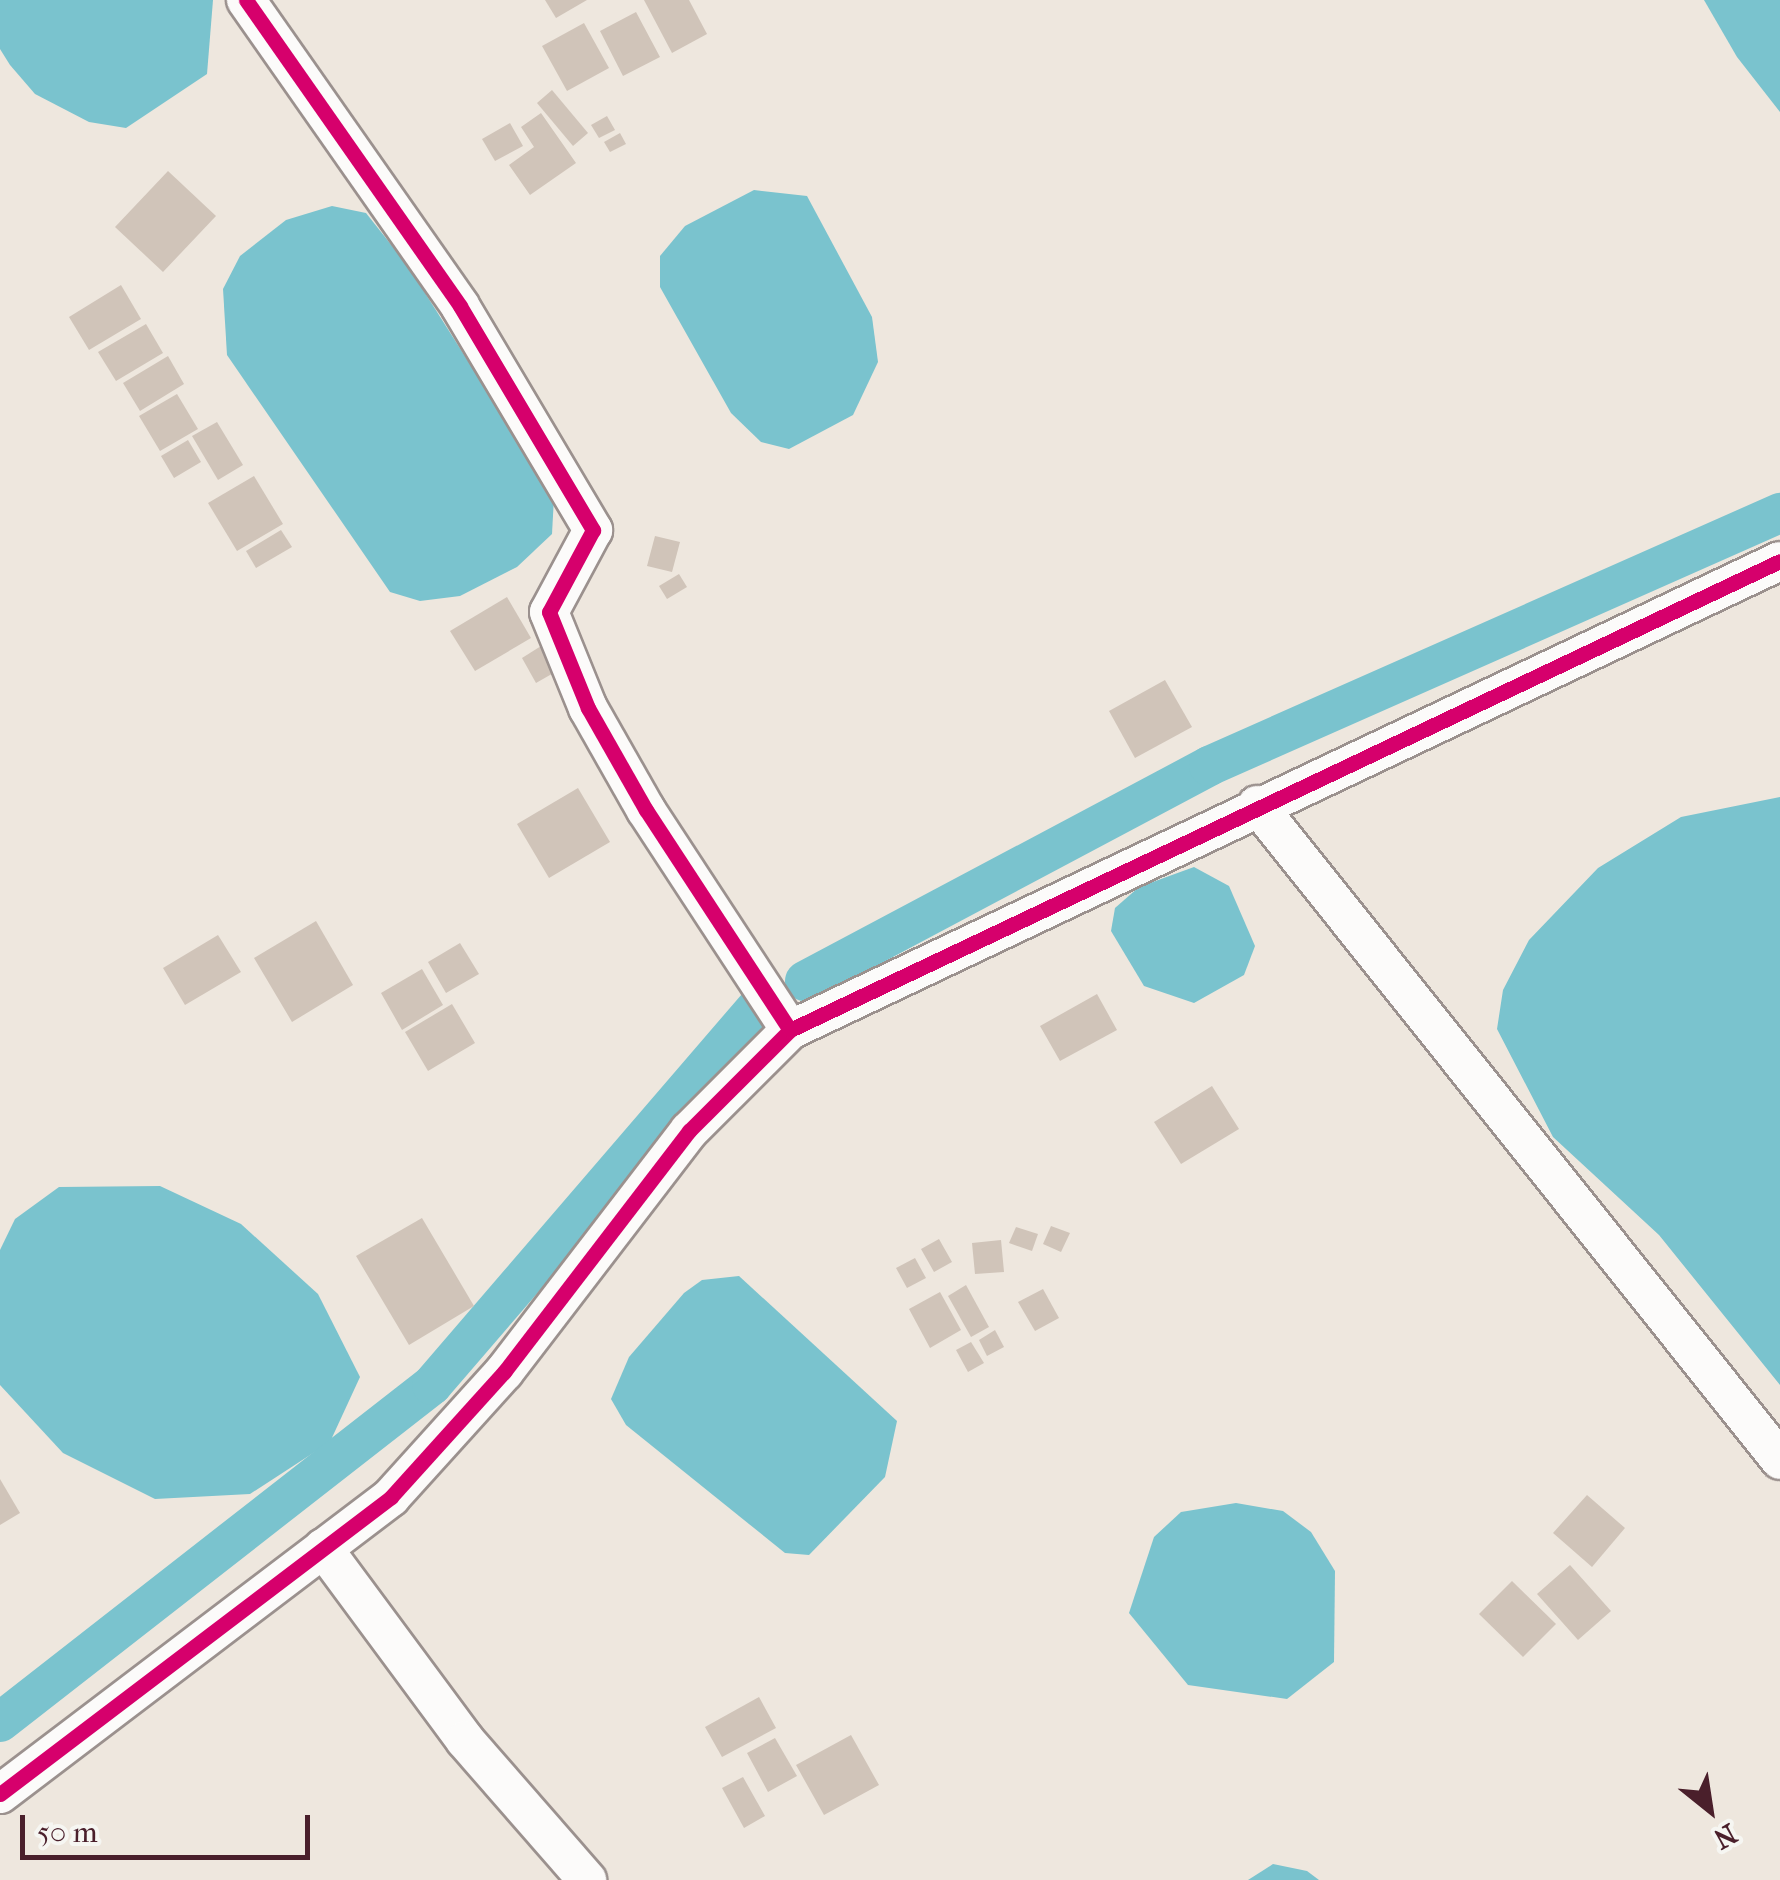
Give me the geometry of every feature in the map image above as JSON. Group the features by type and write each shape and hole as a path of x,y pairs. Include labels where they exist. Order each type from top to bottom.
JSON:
{"street":[{"path":"246,0 460,306 593,530 548,612 588,708 790,1030"},
{"path":"0,1794 391,1497 491,1386 689,1130 790,1030 1256,805 1780,561"},
{"path":"1256,805 1780,1460"},
{"path":"323,1548 464,1740 587,1880"}],"water":[{"path":"0,0 213,0 207,74 126,128 89,122 35,94 10,65 0,49"},
{"path":"1704,0 1780,0 1780,112 1737,57"},
{"path":"754,190 807,196 872,317 878,362 853,415 789,449 761,442 731,413 660,287 660,256 685,226"},
{"path":"332,206 366,213 408,266 554,497 552,534 517,567 460,596 420,601 390,592 227,355 223,289 240,256 286,220"},
{"path":"1780,797 1780,1385 1659,1235 1553,1137 1497,1029 1503,990 1529,940 1598,868 1681,817"},
{"path":"1194,867 1229,886 1255,946 1244,975 1194,1003 1144,986 1111,931 1115,908 1139,887"},
{"path":"160,1186 241,1224 318,1294 360,1377 330,1442 250,1494 155,1499 63,1453 0,1385 0,1250 15,1219 59,1187"},
{"path":"739,1276 897,1421 885,1477 809,1555 785,1553 626,1425 611,1399 629,1357 684,1293 702,1280"},
{"path":"1236,1503 1283,1511 1311,1532 1335,1571 1334,1662 1287,1699 1188,1685 1129,1613 1154,1537 1181,1512"},
{"path":"1273,1864 1307,1871 1319,1880 1248,1880"}],"building":[{"path":"545,0 587,0 556,18"},
{"path":"644,0 689,0 707,34 672,53"},
{"path":"636,12 660,57 623,76 600,31"},
{"path":"584,23 609,68 567,91 542,46"},
{"path":"552,90 588,133 573,146 537,103"},
{"path":"541,113 576,163 530,195 509,165 534,147 521,127"},
{"path":"607,116 615,130 599,138 591,125"},
{"path":"510,123 523,146 495,161 482,139"},
{"path":"620,133 626,144 610,152 604,142"},
{"path":"168,171 216,216 163,272 115,227"},
{"path":"121,285 141,319 89,350 69,317"},
{"path":"146,324 163,353 116,381 98,352"},
{"path":"168,356 184,384 140,411 123,383"},
{"path":"177,394 198,429 160,451 139,416"},
{"path":"217,422 243,465 218,480 192,436"},
{"path":"188,440 201,462 174,478 161,456"},
{"path":"254,476 283,524 237,551 208,503"},
{"path":"281,530 292,547 256,568 246,551"},
{"path":"655,536 680,542 672,572 647,566"},
{"path":"679,574 687,587 667,599 659,586"},
{"path":"507,597 531,638 475,671 450,631"},
{"path":"549,641 564,667 536,683 522,658"},
{"path":"1165,680 1192,727 1135,758 1109,711"},
{"path":"578,788 610,842 549,878 517,824"},
{"path":"316,921 353,985 292,1022 254,958"},
{"path":"218,935 241,972 185,1005 163,968"},
{"path":"460,943 479,974 446,993 428,962"},
{"path":"422,969 443,1005 402,1030 381,993"},
{"path":"1097,994 1117,1030 1060,1061 1040,1026"},
{"path":"452,1004 475,1043 428,1071 405,1032"},
{"path":"1212,1086 1239,1129 1181,1164 1154,1122"},
{"path":"422,1218 474,1306 409,1345 356,1256"},
{"path":"1051,1226 1070,1233 1061,1252 1043,1244"},
{"path":"1016,1227 1038,1234 1032,1251 1009,1243"},
{"path":"939,1239 952,1262 934,1272 921,1249"},
{"path":"1001,1240 1004,1272 975,1274 972,1243"},
{"path":"915,1258 926,1278 907,1288 896,1268"},
{"path":"966,1285 989,1327 971,1337 948,1296"},
{"path":"1043,1289 1059,1318 1035,1331 1018,1302"},
{"path":"940,1292 961,1330 930,1348 909,1309"},
{"path":"995,1330 1004,1347 987,1356 979,1340"},
{"path":"971,1342 984,1363 968,1372 956,1350"},
{"path":"0,1479 20,1513 0,1525"},
{"path":"1587,1495 1625,1528 1592,1567 1553,1533"},
{"path":"1570,1565 1611,1611 1578,1640 1537,1594"},
{"path":"1512,1581 1556,1624 1523,1657 1479,1614"},
{"path":"759,1697 776,1728 722,1757 705,1727"},
{"path":"851,1735 879,1785 824,1815 796,1765"},
{"path":"775,1738 797,1776 768,1792 747,1753"},
{"path":"743,1777 765,1816 744,1828 722,1788"}],"waterway":[{"path":"805,981 1209,766 1780,513"},
{"path":"0,1722 432,1385 755,1009"}],"cycle path":[{"path":"246,0 460,306 593,530 549,612 588,708 646,810 790,1030"},
{"path":"0,1794 391,1497 504,1372 689,1131 790,1030 1780,561"}]}
